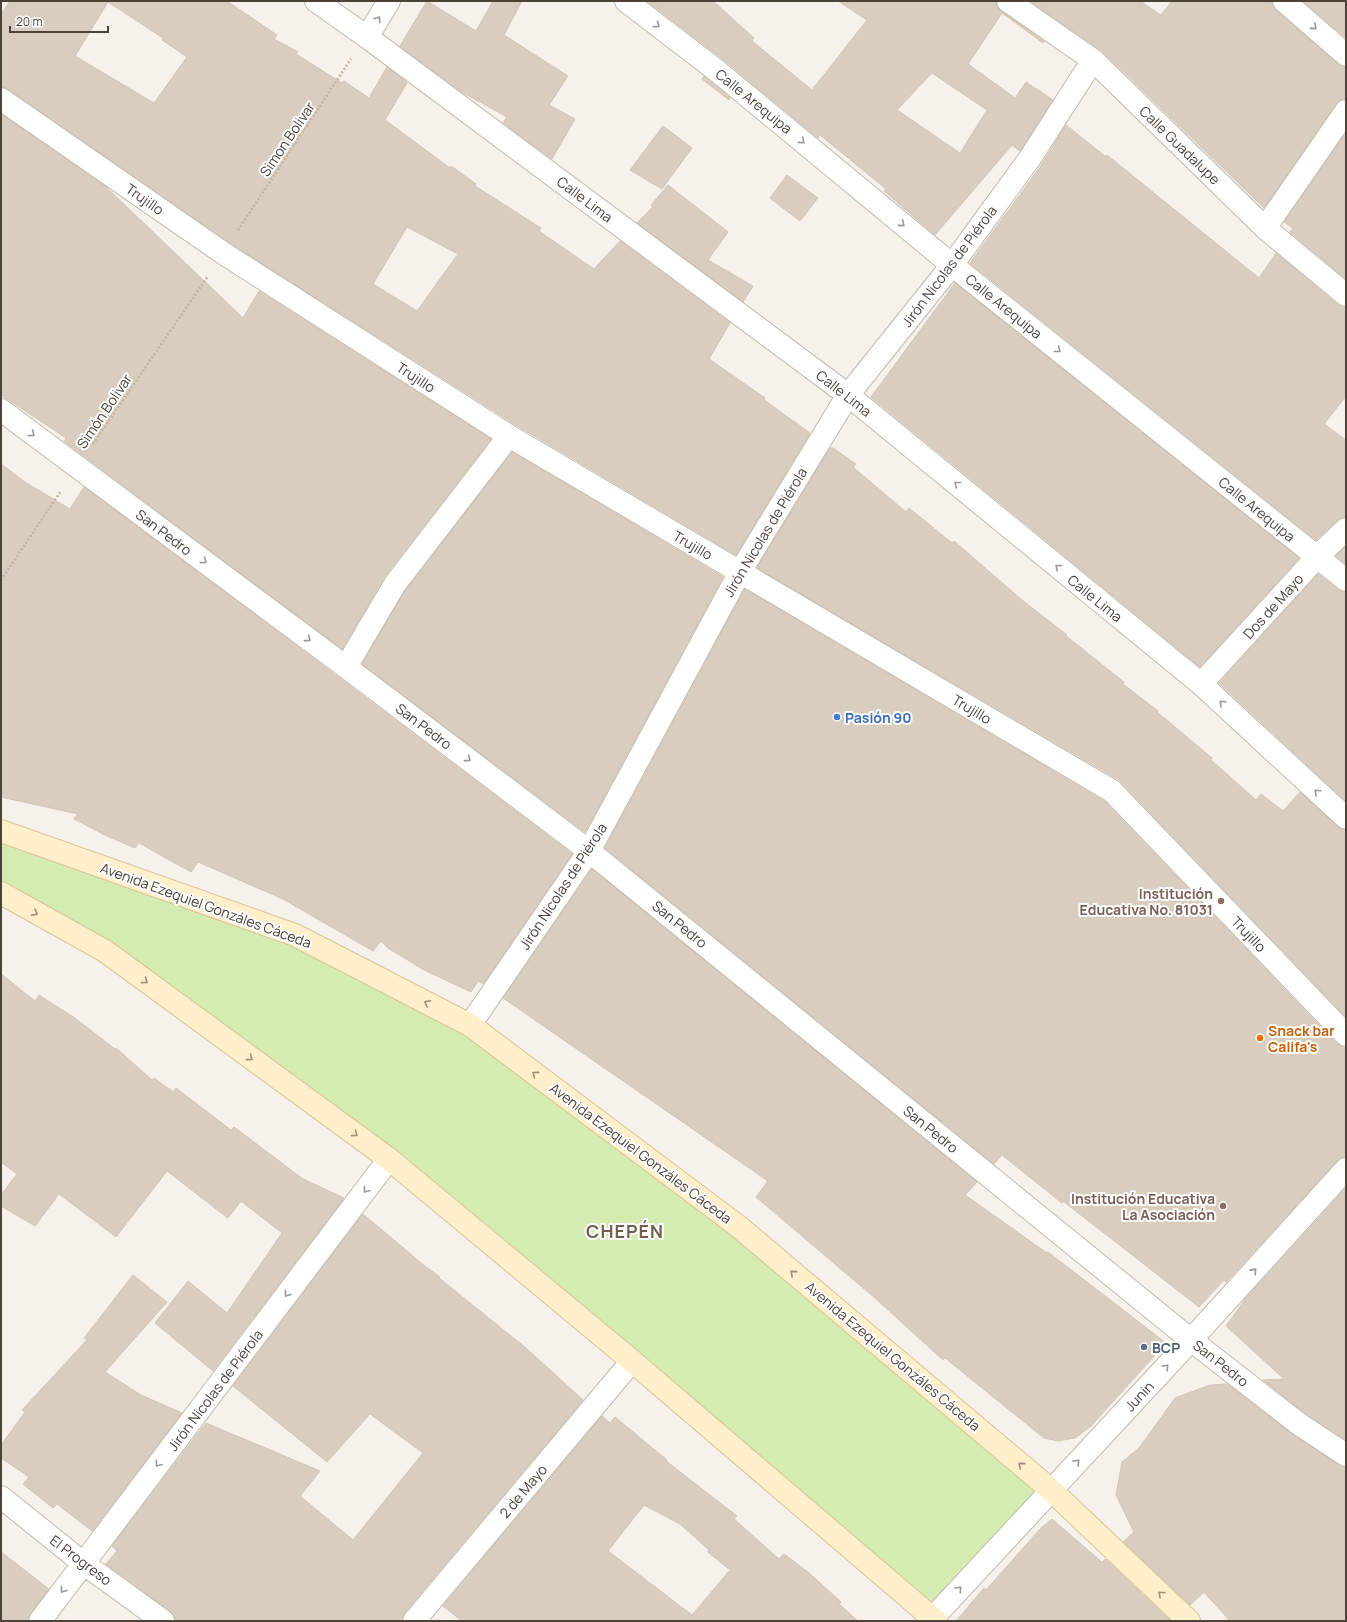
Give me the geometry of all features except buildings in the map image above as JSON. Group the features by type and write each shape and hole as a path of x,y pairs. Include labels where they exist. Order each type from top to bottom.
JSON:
{"main road":[{"name":"Avenida Ezequiel Gonzáles Cáceda","path":"1,831 295,935 470,1025 738,1226 1051,1490 1189,1621"},
{"path":"1,894 105,952 389,1159 632,1362 933,1620"}],"street":[{"name":"Calle Lima","path":"316,1 367,37 848,395 1201,684 1346,818"},
{"path":"367,37 389,1"},
{"name":"Calle Arequipa","path":"626,1 716,70 952,265 1346,580"},
{"name":"Calle Guadalupe","path":"1008,1 1093,60 1265,228 1346,295"},
{"path":"1284,1 1346,55"},
{"name":"Jirón Nicolas de Piérola","path":"470,1025 589,851 740,572 848,395 952,265 1030,158 1093,60"},
{"name":"Trujillo","path":"1,99 223,253 509,436 1112,791 1346,1035"},
{"path":"1265,228 1346,111"},
{"name":"San Pedro","path":"1,410 346,667 589,851 1191,1340 1299,1424 1346,1455"},
{"path":"346,667 395,584 509,436"},
{"name":"Dos de Mayo","path":"1201,684 1317,557 1346,529"},
{"name":"Jirón Nicolas de Piérola","path":"40,1621 389,1159"},
{"name":"Junin","path":"933,1620 1346,1169"},
{"name":"2 de Mayo","path":"414,1621 632,1362"},
{"name":"El Progreso","path":"1,1497 83,1563 163,1621"}],"path":[{"name":"Simon Bolivar","path":"223,253 367,37"},
{"name":"Simón Bolivar","path":"1,580 223,253"}],"green space":[{"path":"1,831 295,935 470,1025 1051,1490 933,1618 632,1361 105,951 1,893"}],"place":[{"name":"Pasión 90","path":"837,717"},
{"name":"Institución Educativa No. 81031","path":"1221,901"},
{"name":"Snack bar Califa's","path":"1260,1038"},
{"name":"Institución Educativa La Asociación","path":"1223,1206"},
{"name":"BCP","path":"1144,1347"}],"district":[{"name":"CHEPÉN","path":"625,1231"}]}
